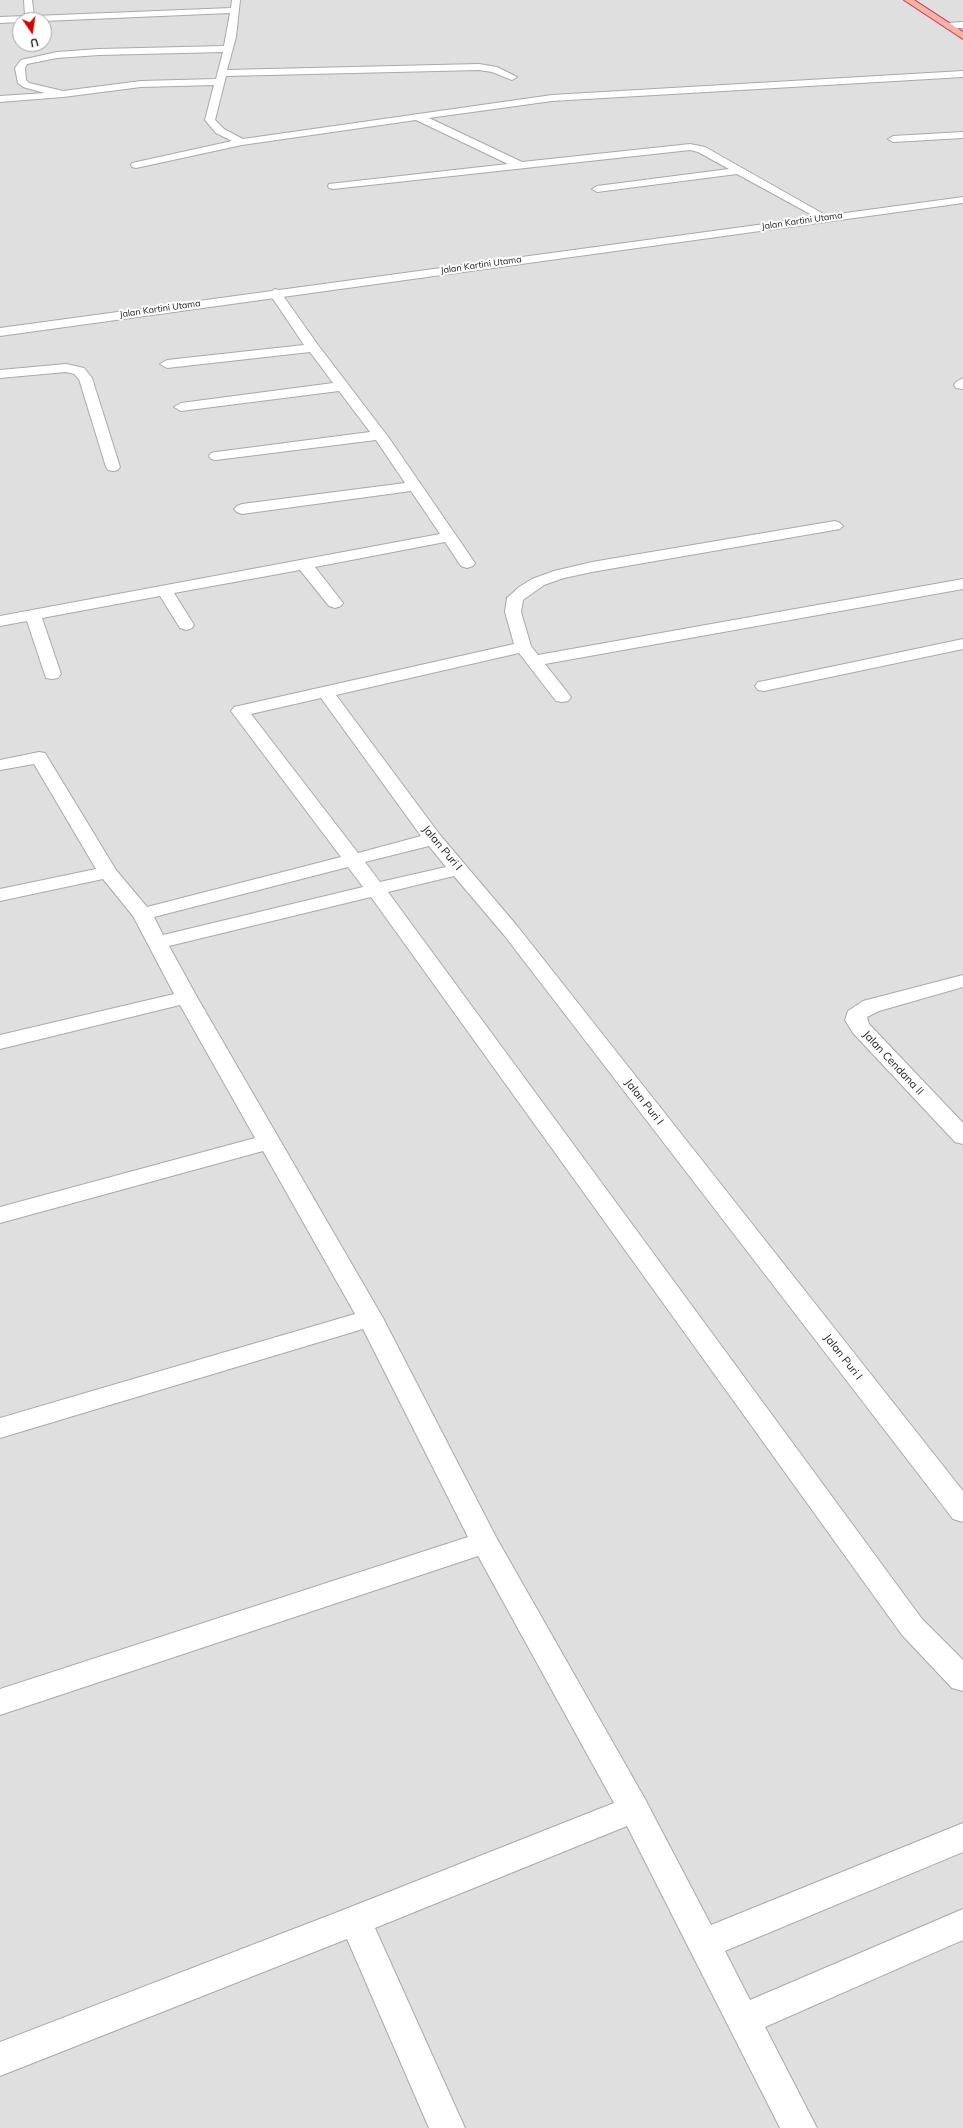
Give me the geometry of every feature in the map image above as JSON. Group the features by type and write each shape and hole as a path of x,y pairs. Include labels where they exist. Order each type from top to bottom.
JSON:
{"highway":[{"path":"908,0 963,36"}],"street":[{"path":"28,0 29,12"},
{"path":"52,18 236,5 228,49 210,120 220,131 242,142"},
{"path":"0,20 12,20"},
{"path":"948,26 963,25"},
{"path":"63,94 26,85 21,81 20,68 24,62 57,55 99,52 228,49"},
{"path":"0,99 63,94 142,84 220,77 479,67 494,69 512,77"},
{"path":"136,165 242,142 552,98 963,74"},
{"path":"419,117 521,166"},
{"path":"893,139 963,135"},
{"path":"333,186 690,147 701,149 823,218"},
{"path":"597,189 739,171"},
{"name":"Jalan Kartini Utama","path":"0,332 275,293 963,200"},
{"path":"275,293 313,348 379,435 467,563"},
{"path":"167,364 313,348"},
{"path":"0,374 66,368 79,371 85,378 113,467"},
{"path":"181,407 343,386"},
{"path":"216,456 379,435"},
{"path":"242,509 414,486"},
{"path":"562,698 522,647 513,612 515,598 538,582 560,574 592,566 835,526"},
{"path":"0,621 449,537"},
{"path":"304,564 335,603"},
{"path":"534,661 963,584"},
{"path":"164,590 186,625"},
{"path":"33,615 52,674"},
{"path":"764,686 963,644"},
{"path":"522,647 240,711 376,890 912,1627 963,1680"},
{"name":"Jalan Puri I","path":"325,692 434,839 521,944 963,1511"},
{"path":"0,765 39,757 108,872 142,914 156,943 186,997 370,1318 485,1542 634,1809 744,2019 799,2128"},
{"path":"142,914 434,839"},
{"path":"156,943 460,869"},
{"path":"0,895 108,872"},
{"name":"Jalan Cendana II","path":"963,981 871,1006 860,1011 856,1016 856,1020 861,1028 963,1138"},
{"path":"0,1042 186,997"},
{"path":"0,1215 270,1142"},
{"path":"0,1428 370,1318"},
{"path":"0,1702 485,1542"},
{"path":"0,2059 355,1921 634,1809"},
{"path":"704,1944 963,1837"},
{"path":"355,1921 448,2128"},
{"path":"744,2019 963,1924"}],"shaded area":[{"path":"0,0 963,0 963,2128 0,2128"}]}
